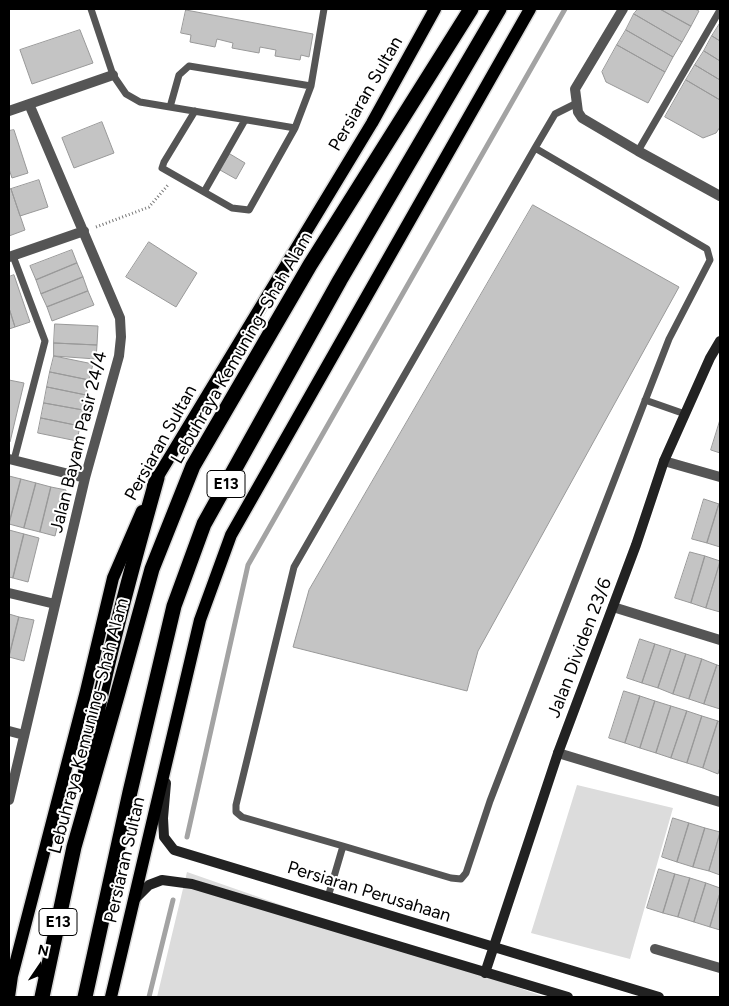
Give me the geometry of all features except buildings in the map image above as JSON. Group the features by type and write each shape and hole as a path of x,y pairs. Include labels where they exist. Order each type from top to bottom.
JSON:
{"highway":[{"name":"Lebuhraya Kemuning–Shah Alam","path":"42,997 74,847 118,696 152,569 193,466 310,265 471,9"},
{"name":"E13","path":"85,997 128,801 174,606 204,524 340,280 495,15"},
{"path":"74,847 90,746 126,589 157,478"}],"main road":[{"name":"Persiaran Sultan","path":"9,997 12,976 86,691 113,578 157,478 372,123 434,9"},
{"name":"Persiaran Sultan","path":"112,997 200,620 231,535 530,9"},
{"name":"Jalan Dividen 23/6","path":"485,973 558,753 636,545 664,461 710,358 720,342"},
{"name":"Persiaran Perusahaan","path":"170,745 163,818 164,837 174,850 659,997"},
{"path":"134,900 149,885 162,880 192,884 568,997"}],"street":[{"path":"622,9 575,89 578,112 582,118 720,196"},
{"path":"9,111 113,75"},
{"name":"Jalan Bayam Pasir 24/4","path":"9,800 85,478 119,356 121,337 120,318 29,104"},
{"path":"11,257 84,231"},
{"path":"12,460 85,478"},
{"path":"664,461 720,477"},
{"path":"9,593 55,604"},
{"path":"612,607 720,640"},
{"path":"9,731 24,734"},
{"path":"558,753 720,802"},
{"path":"655,949 720,968"}],"lane":[{"path":"91,9 113,75 126,94 140,102 295,128"},
{"path":"195,111 162,168 232,208 249,210 295,128 311,86 324,9"},
{"path":"638,151 720,10"},
{"path":"170,107 179,75 189,66 311,86"},
{"path":"536,148 707,248 710,260 669,339 490,801 466,873 461,879 451,878 242,817 236,812 236,805 294,567 555,114 576,103"},
{"path":"204,192 246,120"},
{"path":"11,257 45,341 12,460"},
{"path":"645,400 685,414"},
{"path":"328,897 343,846"}],"path":[{"path":"84,231 149,207 175,177"}],"shaded area":[{"path":"577,785 673,808 630,959 531,933"},
{"path":"187,872 545,997 157,997"}],"waterway":[{"path":"187,837 248,565 565,9"},
{"path":"149,997 173,900"}]}
